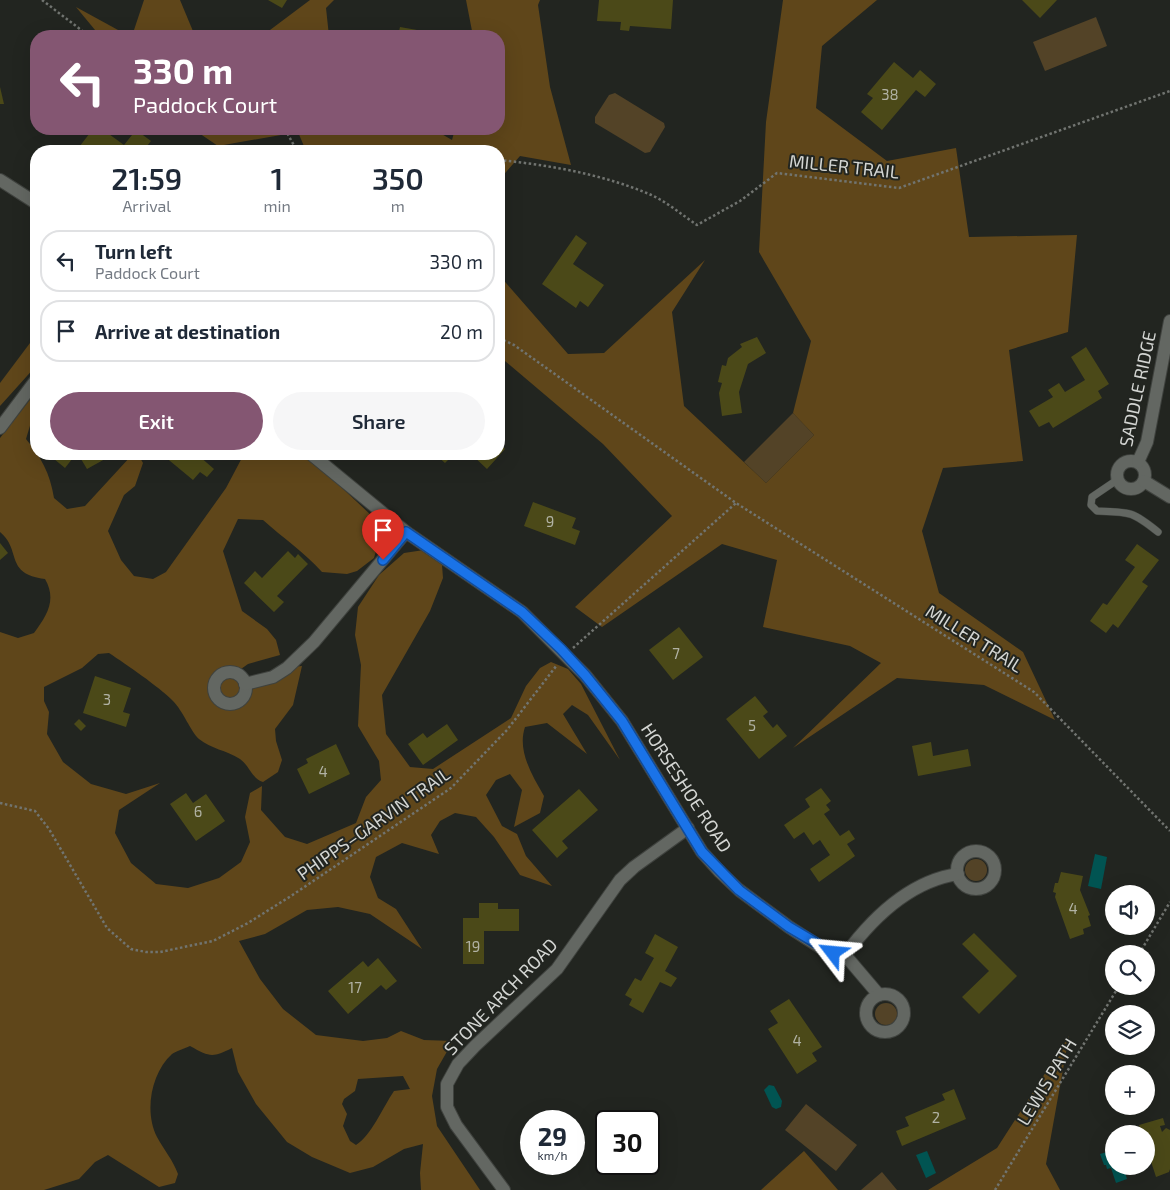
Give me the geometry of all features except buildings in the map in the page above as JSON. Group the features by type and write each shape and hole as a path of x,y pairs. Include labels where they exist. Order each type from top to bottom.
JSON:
{"street":[{"path":"0,180 30,199"},
{"name":"SADDLE RIDGE","path":"1138,462 1147,442 1170,321"},
{"path":"0,428 30,388"},
{"name":"HORSESHOE ROAD","path":"318,460 406,532 522,612 566,654 622,721 702,852 739,890 823,949 833,953 845,954"},
{"path":"1132,460 1138,462 1145,470 1144,481 1136,488 1130,489 1120,485 1116,474 1121,464 1132,460"},
{"path":"1144,481 1170,498"},
{"path":"245,684 273,676 287,668 314,642 406,532"},
{"name":"STONE ARCH ROAD","path":"504,1190 456,1125 447,1107 447,1084 458,1064 475,1046 557,969 620,880 634,867 688,828"},
{"path":"879,995 845,954 870,924 900,899 932,880 958,874"}],"lane":[{"path":"1117,480 1092,497 1091,505 1096,511 1125,512 1138,515 1158,532"}],"path":[{"path":"42,0 81,30"},
{"name":"MILLER TRAIL","path":"505,160 524,162 586,174 650,194 698,225 740,201 777,173 899,188 1170,91"},
{"name":"MILLER TRAIL","path":"505,341 514,345 736,503 1034,692 1170,831"},
{"name":"PHIPPS–GARVIN TRAIL","path":"0,803 35,811 49,828 107,928 131,949 160,952 213,941 291,896 451,788 506,730 566,654 736,503"},
{"path":"1144,945 1170,902"},
{"name":"LEWIS PATH","path":"995,1190 1114,995"}],"shaded area":[{"path":"144,0 180,0 192,30 134,30"},
{"path":"310,0 334,0 326,8 328,30 270,30"},
{"path":"466,0 540,0 538,5 550,87 571,165 520,156 505,173 505,145 303,145 299,135 443,135 452,140 453,135 505,135 505,30 472,30"},
{"path":"783,0 877,0 822,46 816,108 887,161 956,148 969,237 1077,235 1068,332 1009,350 1023,461 943,468 922,531 939,593 1023,652 1055,720 984,685 897,678 793,748 881,663 850,646 763,627 777,560 722,544 602,627 575,607 672,516 603,444 505,361 505,282 568,354 604,353 705,260 672,312 684,406 766,483 814,435 793,413 811,341 759,252 766,122"},
{"path":"76,7 118,30 95,30"},
{"path":"1096,17 1107,46 1045,71 1033,42"},
{"path":"615,93 664,123 665,127 650,152 645,153 595,123 595,117 609,95"},
{"path":"202,135 281,135 224,145 217,145"},
{"path":"30,343 30,373 0,406 0,383"},
{"path":"30,400 30,426 26,439 30,444 30,460 41,460 50,481 54,498 67,509 85,506 127,460 141,460 143,463 135,486 124,495 108,531 121,560 134,576 153,579 166,572 226,488 241,460 312,460 373,517 380,536 374,558 357,571 347,574 322,572 263,520 238,519 223,551 242,611 267,629 276,640 280,655 248,664 234,674 246,678 280,668 302,666 293,705 275,729 276,741 282,760 278,772 263,782 253,775 240,759 199,739 180,710 167,695 109,653 98,654 82,668 44,687 44,701 49,712 47,734 63,762 91,784 126,794 160,783 119,810 115,833 131,863 156,884 188,888 219,878 241,862 250,842 245,817 250,793 262,786 261,810 285,837 307,844 356,823 366,797 381,780 379,761 358,726 361,665 355,635 358,607 379,575 404,553 424,550 442,565 443,578 430,611 382,695 386,734 410,767 433,769 511,718 526,686 540,668 551,662 568,669 581,684 620,760 588,715 572,705 563,714 587,754 547,723 525,727 523,736 524,754 544,796 540,813 514,827 522,790 510,774 496,780 486,795 502,826 517,834 526,856 552,886 520,875 494,837 476,817 455,813 440,821 431,835 439,854 402,843 376,857 370,877 378,898 396,909 422,949 370,914 338,907 307,910 265,934 239,941 260,979 283,1009 316,1035 363,1041 387,1038 401,1031 424,1040 453,1041 437,1069 432,1096 437,1126 480,1190 421,1190 420,1173 423,1144 404,1149 373,1167 350,1173 312,1157 287,1142 256,1104 238,1072 232,1048 211,1055 190,1046 172,1054 165,1062 155,1082 150,1105 153,1127 157,1137 178,1174 175,1183 159,1187 108,1155 95,1162 79,1179 44,1190 0,1190 0,632 18,638 34,633 49,607 50,594 45,579 32,576 19,567 11,546 0,532 0,438","holes":["403,1076 410,1089 394,1091 367,1135 356,1145 350,1141 343,1126 347,1114 342,1104 344,1099 355,1091 358,1079"]},
{"path":"793,413 814,435 766,483 744,462"},
{"path":"976,859 984,862 987,870 984,878 976,881 968,878 965,870 968,862"},
{"path":"886,1003 894,1006 897,1014 894,1022 886,1025 878,1022 875,1014 878,1006"},
{"path":"1069,1036 1046,1164 1060,1190 928,1190 997,1148"},
{"path":"806,1104 857,1145 836,1171 785,1130"},
{"path":"804,1151 838,1190 761,1190"},
{"path":"882,1172 897,1190 861,1190"}],"water":[{"path":"1095,854 1107,857 1101,889 1088,886"},
{"path":"769,1085 774,1086 782,1101 781,1107 776,1109 772,1107 764,1090"},
{"path":"927,1151 936,1173 926,1178 916,1155"},
{"path":"1105,1153 1105,1165 1104,1165 1100,1154"},
{"path":"1113,1175 1126,1175 1127,1179 1116,1183"}],"route":[{"path":"383,560 406,532 522,612 585,675 622,721 702,852 720,872 739,890 789,927 823,949 833,953"}]}
